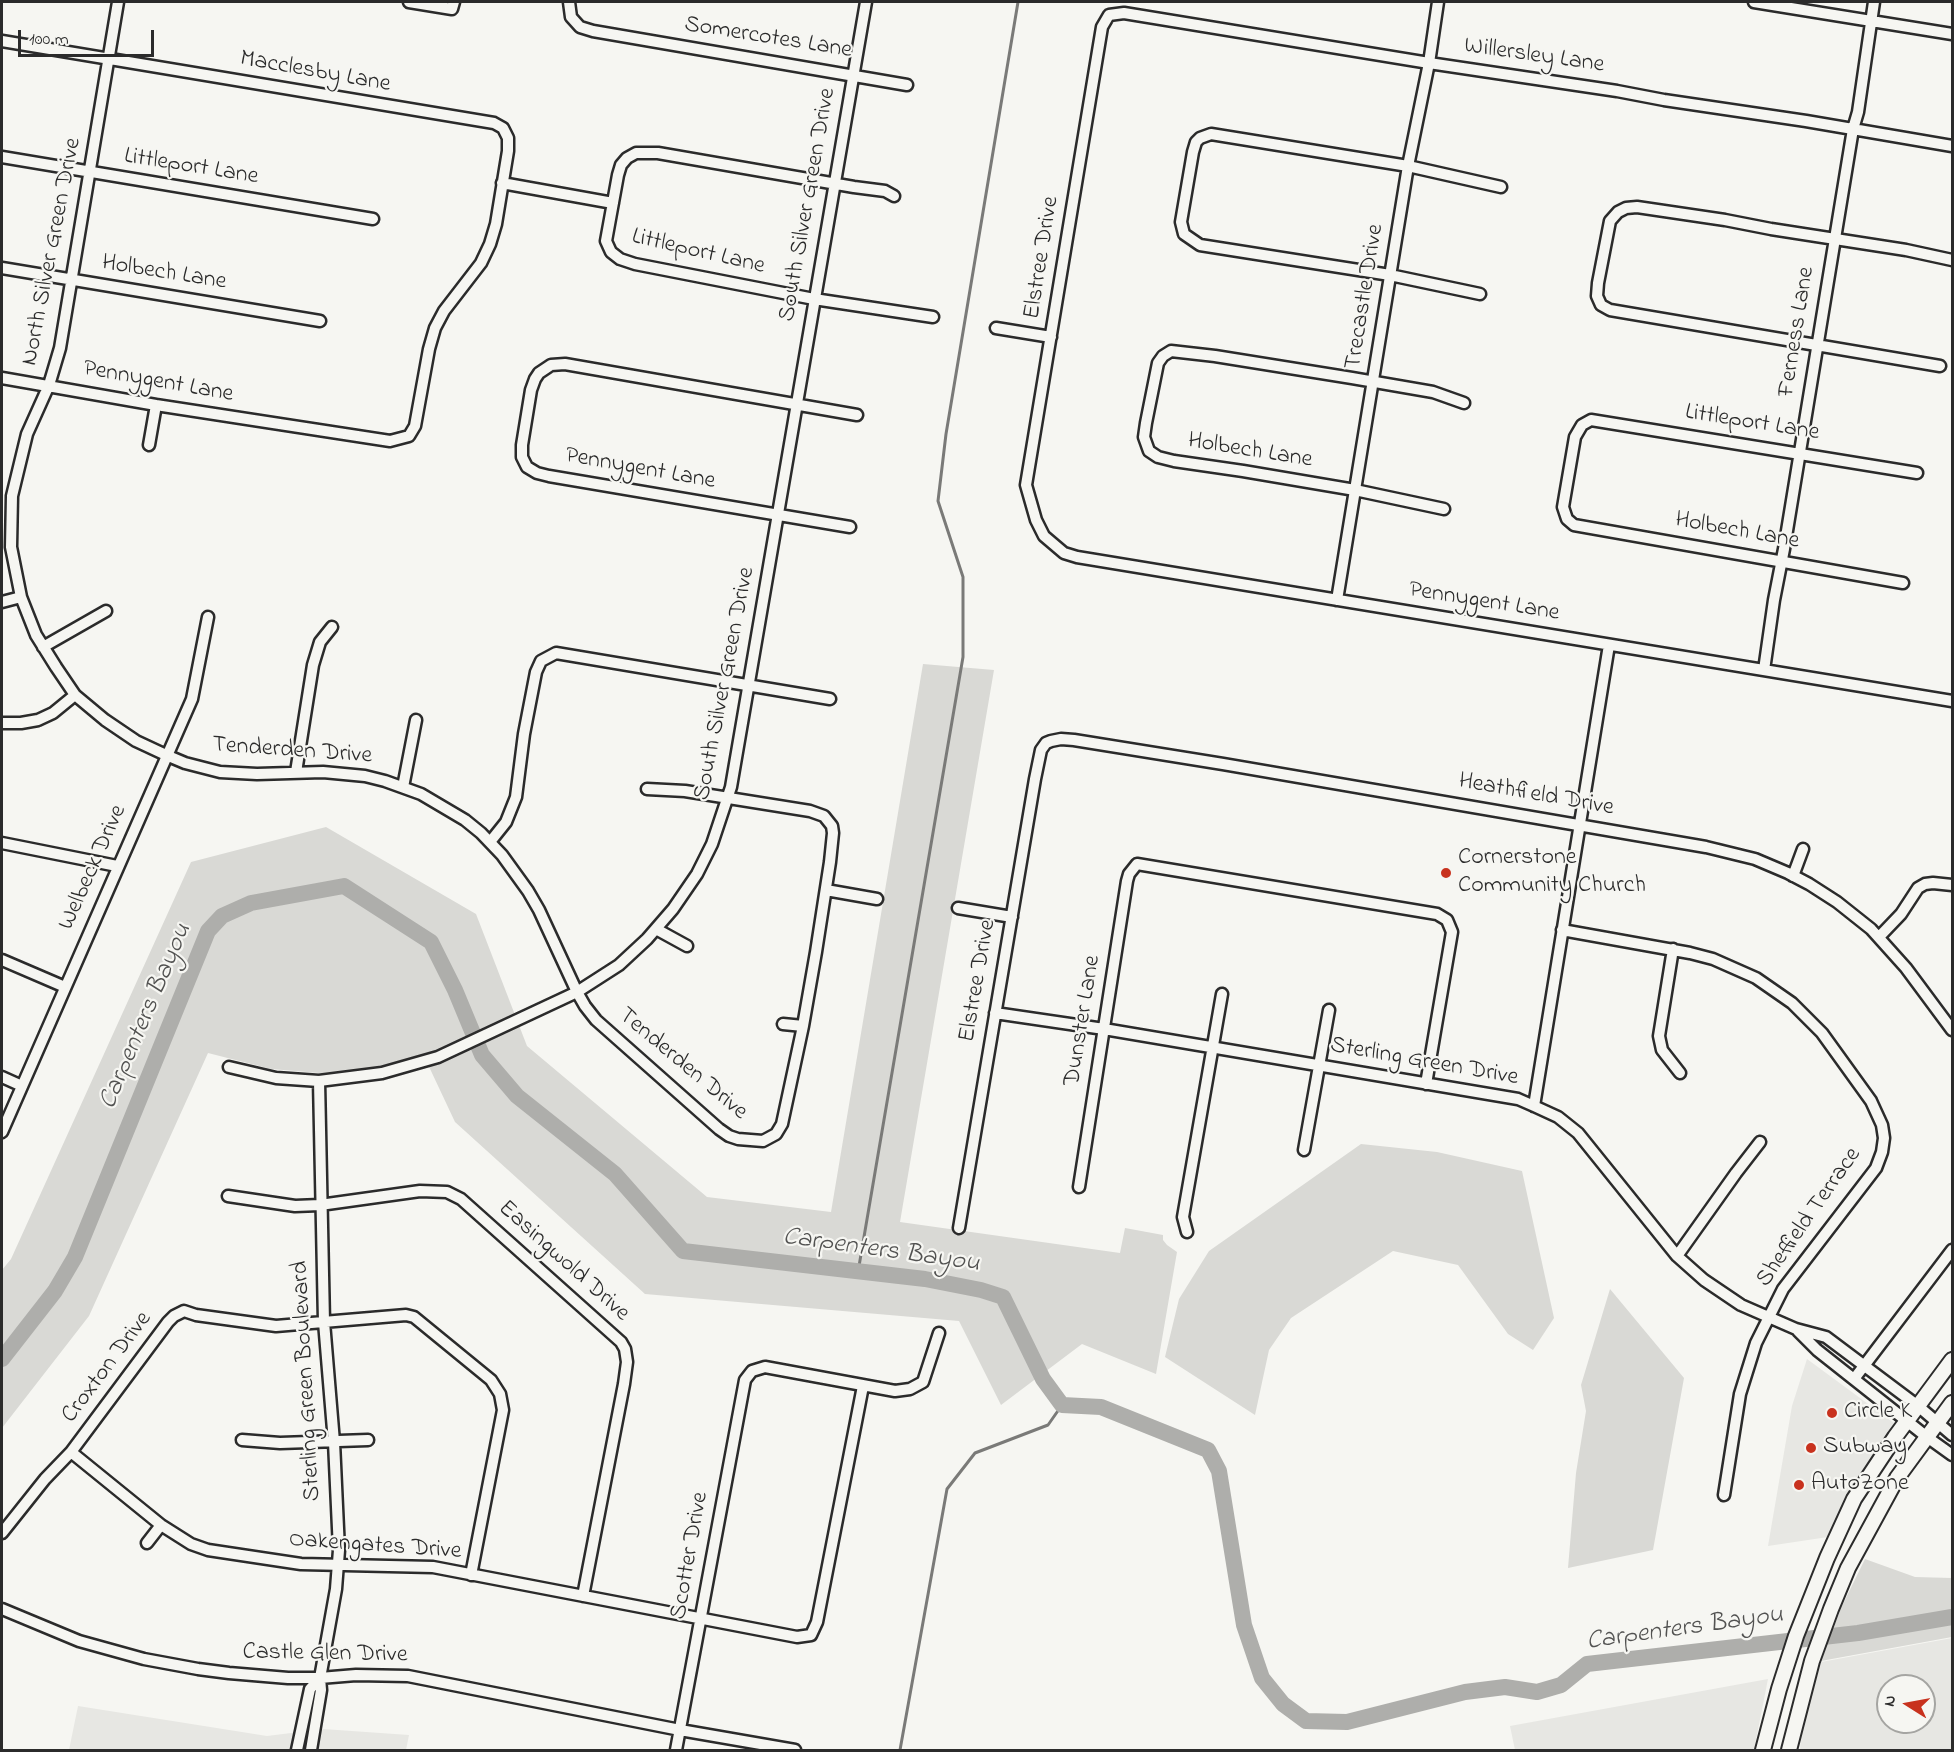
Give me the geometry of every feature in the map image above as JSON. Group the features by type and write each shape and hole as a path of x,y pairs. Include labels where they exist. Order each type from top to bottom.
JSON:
{"main road":[{"path":"1763,1750 1787,1664 1808,1604 1854,1499 1907,1420 1953,1360"},
{"path":"1789,1750 1812,1661 1848,1568 1897,1478 1953,1403"},
{"path":"1827,1558 1848,1568"}],"street":[{"name":"North Silver Green Drive","path":"11,542 12,496 17,470 31,423 49,385 60,348 118,2"},
{"path":"409,2 453,5"},
{"name":"Somercotes Lane","path":"569,2 571,17 580,27 593,31 908,85"},
{"name":"South Silver Green Drive","path":"229,1067 276,1078 319,1081 382,1073 438,1057 577,992 618,965 656,929 698,874 712,844 728,798 750,684 866,2"},
{"name":"Trecastle Drive","path":"1337,600 1408,166 1429,63 1438,2"},
{"path":"1754,2 1953,34"},
{"name":"Ferness Lane","path":"1764,670 1834,239 1860,101 1874,2"},
{"name":"Willersley Lane","path":"1109,15 1124,13 1953,146"},
{"name":"Elstree Drive","path":"1033,510 1026,485 1102,27 1109,15"},
{"name":"Macclesby Lane","path":"2,42 494,123 502,128 508,138 502,183"},
{"path":"1480,294 1390,275 1200,244 1184,234 1181,222 1193,152 1200,138 1211,134 1408,166 1501,187"},
{"path":"502,183 612,203 621,165 627,158 636,153 658,153 809,178 820,182 885,191 894,196"},
{"name":"Littleport Lane","path":"2,157 373,219"},
{"name":"Pennygent Lane","path":"2,378 156,405 390,441 409,436 415,426 432,338 444,311 486,253 496,224 502,183"},
{"name":"Littleport Lane","path":"612,203 606,242 611,252 620,259 635,264 814,299 933,317"},
{"path":"1940,366 1610,310 1601,305 1597,296 1610,221 1618,212 1626,208 1637,207 1906,250 1953,260"},
{"name":"Holbech Lane","path":"2,268 320,321"},
{"path":"996,328 1051,337"},
{"name":"Holbech Lane","path":"1373,381 1184,351 1171,351 1163,356 1155,376 1144,437 1149,451 1158,457 1174,461 1355,490 1444,508"},
{"name":"Pennygent Lane","path":"797,403 565,364 551,365 539,373 531,390 522,457 527,467 537,473 850,527"},
{"path":"1373,381 1433,392 1464,403"},
{"path":"797,403 856,415"},
{"path":"148,445 156,405"},
{"name":"Littleport Lane","path":"1567,519 1563,507 1575,437 1582,425 1591,420 1917,473"},
{"name":"Pennygent Lane","path":"1033,510 1044,536 1064,553 1077,557 1953,701"},
{"name":"Holbech Lane","path":"1567,519 1574,525 1903,583"},
{"name":"Tenderden Drive","path":"11,542 21,597 29,618 43,647 75,695 120,731 166,756 185,763 220,772 344,773 365,776 403,787 439,803 465,820 490,842 516,872 539,910 577,992 596,1020 729,1136 738,1140 763,1141 778,1131 782,1124 803,1026"},
{"path":"2,602 21,597"},
{"path":"43,647 106,611"},
{"name":"Welbeck Drive","path":"2,1132 192,699 208,617"},
{"path":"296,772 315,657 320,642 332,627"},
{"path":"1534,1106 1609,645"},
{"path":"490,842 506,822 516,797 524,734 536,672 541,661 556,653 573,654 830,699"},
{"path":"2,723 38,720 52,713 75,695"},
{"path":"403,787 416,720"},
{"name":"Heathfield Drive","path":"1046,743 1061,739 1074,740 1731,852 1755,859 1793,876 1837,902 1879,937 1951,1023"},
{"name":"Elstree Drive","path":"959,1228 1035,779 1041,750 1046,743"},
{"path":"647,789 685,790 817,813 828,820 831,825 833,833 826,890 803,1026 783,1024"},
{"path":"2,843 117,866"},
{"path":"1793,876 1803,849"},
{"name":"Dunster Lane","path":"1079,1187 1127,881 1129,874 1137,864 1437,914 1447,920 1452,932 1426,1084"},
{"path":"1879,937 1901,914 1918,888 1934,883 1953,885"},
{"path":"826,890 877,899"},
{"path":"958,908 1012,917"},
{"path":"656,929 687,946"},
{"path":"1562,930 1673,949 1659,1036 1662,1050 1680,1073"},
{"name":"Sheffield Terrace","path":"1673,949 1713,959 1735,968 1766,984 1792,1003 1822,1033 1855,1078 1877,1113 1884,1138 1876,1167 1783,1289 1756,1343 1740,1394 1724,1495"},
{"path":"2,960 65,987"},
{"path":"1187,1232 1184,1217 1222,994"},
{"path":"1304,1150 1329,1010"},
{"name":"Sterling Green Drive","path":"995,1013 1104,1029 1518,1099 1534,1106 1558,1117 1578,1133 1677,1256 1704,1280 1741,1305 1796,1329 1826,1337 1953,1435"},
{"path":"2,1077 22,1086"},
{"name":"Sterling Green Boulevard","path":"319,1081 324,1322 334,1442 338,1564 311,1747 298,1746 310,1689 320,1678"},
{"path":"1677,1256 1760,1142"},
{"name":"Easingwold Drive","path":"228,1196 295,1206 320,1205 420,1191 447,1192 470,1206 621,1342 625,1349 627,1362 624,1384 584,1596"},
{"path":"1854,1378 1953,1250"},
{"name":"Croxton Drive","path":"2,1533 45,1479 71,1452 168,1322 183,1311 196,1315 276,1326 406,1315 414,1317 491,1380 500,1394 503,1410 471,1575"},
{"name":"Sterling Green Drive","path":"1796,1329 1817,1350 1953,1455"},
{"path":"863,1386 895,1391 910,1389 923,1382 939,1333"},
{"name":"Scotter Drive","path":"676,1750 745,1380 752,1371 765,1367 863,1386"},
{"name":"Oakengates Drive","path":"71,1452 161,1525 191,1544 208,1550 301,1564 433,1567 797,1637 810,1635 818,1622 863,1386"},
{"path":"242,1440 280,1443 368,1440"},
{"path":"147,1543 161,1525"},
{"name":"Castle Glen Drive","path":"2,1609 79,1641 144,1659 230,1673 288,1678 356,1675 408,1676 680,1730 795,1750"}],"shaded area":[{"path":"923,664 994,670 900,1222 1120,1253 1125,1228 1163,1235 1163,1240 1167,1245 1177,1252 1156,1374 1082,1344 1001,1405 959,1321 645,1294 455,1122 424,1056 354,1072 319,1073 271,1069 208,1053 89,1316 2,1428 2,1270 11,1259 191,862 326,827 476,914 527,1046 707,1197 831,1212"},
{"path":"1361,1144 1437,1152 1522,1171 1554,1318 1533,1350 1508,1334 1458,1265 1393,1251 1291,1318 1269,1350 1255,1415 1165,1357 1179,1299 1209,1251"},
{"path":"1610,1289 1684,1378 1653,1550 1568,1568 1576,1473 1586,1411 1581,1385"},
{"path":"1807,1359 1894,1423 1896,1430 1858,1484 1828,1537 1768,1546 1792,1406"},
{"path":"1865,1559 1915,1577 1952,1578 1952,1637 1821,1661 1841,1608"},
{"path":"1952,1638 1952,1750 1800,1750 1801,1734 1821,1662"},
{"path":"1768,1679 1754,1750 1515,1750 1510,1726"},
{"path":"78,1706 267,1736 323,1729 409,1735 406,1750 69,1750"}],"waterway":[{"path":"858,1272 963,657 963,577 938,501 946,434 1018,2"},
{"name":"Carpenters Bayou","path":"2,1359 55,1291 75,1257 208,931 222,916 251,903 344,886 431,942 455,990 482,1055 517,1096 615,1174 683,1251 925,1279 981,1290 1003,1297 1043,1379 1062,1405 1101,1407 1208,1450 1219,1471 1244,1625 1262,1678 1283,1704 1306,1721 1347,1722 1465,1692 1505,1687 1537,1692 1561,1685 1587,1664 1858,1633 1952,1617"},
{"path":"900,1750 947,1489 975,1453 1048,1425 1062,1405"}],"place":[{"name":"Cornerstone Community Church","path":"1446,873"},
{"name":"Circle K","path":"1832,1413"},
{"name":"Subway","path":"1811,1448"},
{"name":"AutoZone","path":"1799,1485"}]}
